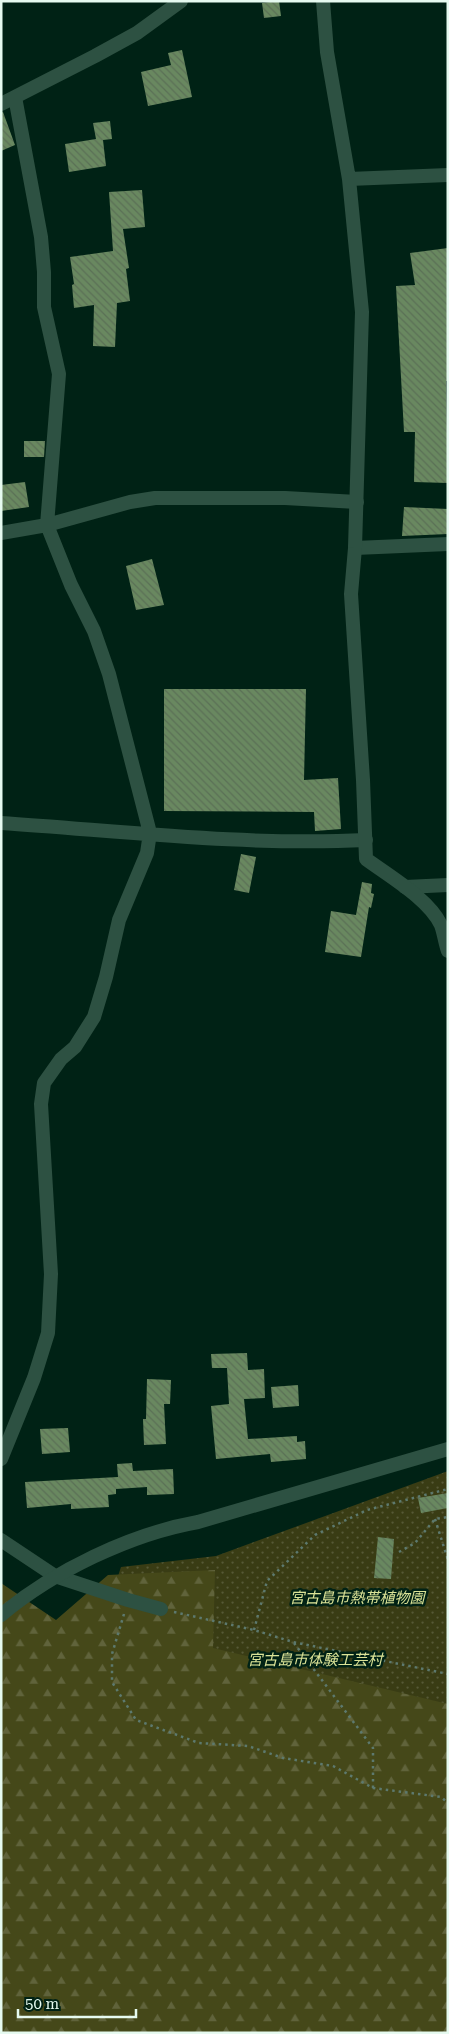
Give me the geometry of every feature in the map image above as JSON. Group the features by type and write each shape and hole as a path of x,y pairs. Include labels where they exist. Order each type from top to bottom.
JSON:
{"street":[{"path":"1,104 137,33 181,1"},
{"path":"323,1 327,52 349,179 362,312 357,502 351,594 366,860 405,887 432,912 441,926 448,951"},
{"path":"1,1459 34,1378 48,1333 51,1274 41,1104 44,1083 61,1059 75,1047 94,1018 119,920 147,853 150,833 109,674 94,630 71,585 47,525 59,374 44,307 41,237 15,97"},
{"path":"349,179 448,175"},
{"path":"1,533 47,525 130,502 155,498 284,498 357,502"},
{"path":"355,548 448,544"},
{"path":"1,823 256,841 317,842 366,840"},
{"path":"405,887 448,885"},
{"path":"1,1615 55,1576 137,1538 448,1449"},
{"path":"1,1540 55,1576 161,1609"}],"path":[{"path":"254,1630 267,1581 315,1535 367,1510 448,1489"},
{"path":"399,1552 415,1543 435,1519 448,1517"},
{"path":"435,1519 448,1560"},
{"path":"128,1600 112,1654 112,1682 136,1720 199,1744 248,1746 283,1758 333,1766 373,1788 441,1797 448,1803"},
{"path":"161,1609 254,1630 293,1642 448,1674"},
{"path":"293,1642 373,1748 373,1788"}],"green space":[{"name":"宮古島市体験工芸村","path":"448,1471 448,1845 93,1652 121,1567 216,1556"},
{"path":"215,1570 213,1648 448,1704 448,2033 1,2033 1,1583 56,1620 108,1575"}],"building":[{"path":"279,1 281,16 264,18 262,3"},
{"path":"182,50 192,97 148,106 141,72 171,65 168,53"},
{"path":"3,112 15,145 1,151 1,113"},
{"path":"110,121 112,139 103,140 106,166 69,172 65,144 96,139 93,123"},
{"path":"142,190 145,227 123,229 129,268 126,269 130,301 117,303 115,347 93,346 94,305 74,308 72,285 74,284 70,257 113,251 109,192"},
{"path":"448,248 448,381 446,381 448,483 414,482 415,432 404,432 396,286 415,285 410,253"},
{"path":"24,441 45,441 44,457 24,457"},
{"path":"25,482 29,507 1,511 1,485"},
{"path":"404,507 448,509 448,534 402,536"},
{"path":"152,559 164,605 136,610 126,566"},
{"path":"164,689 306,689 304,780 338,778 341,829 315,831 314,812 164,811"},
{"path":"241,854 256,857 249,893 234,890"},
{"path":"362,882 372,884 371,893 374,894 371,908 369,907 361,957 325,952 331,911 356,915"},
{"path":"247,1353 248,1370 264,1369 265,1398 244,1399 248,1439 297,1436 297,1442 305,1441 306,1459 271,1462 270,1454 216,1459 211,1406 229,1404 227,1368 212,1368 211,1354"},
{"path":"147,1379 171,1380 170,1404 164,1404 166,1444 144,1445 143,1419 146,1419"},
{"path":"298,1385 299,1406 273,1408 271,1387"},
{"path":"68,1428 70,1452 42,1454 40,1429"},
{"path":"132,1463 133,1471 173,1469 174,1494 147,1495 147,1487 116,1489 116,1494 108,1495 109,1507 71,1509 71,1504 27,1508 25,1482 118,1477 117,1464"},
{"path":"448,1493 448,1508 421,1513 418,1498"},
{"path":"378,1537 394,1539 391,1579 374,1578"}],"park label":[{"name":"宮古島市熱帯植物園","path":"357,1598"}]}
